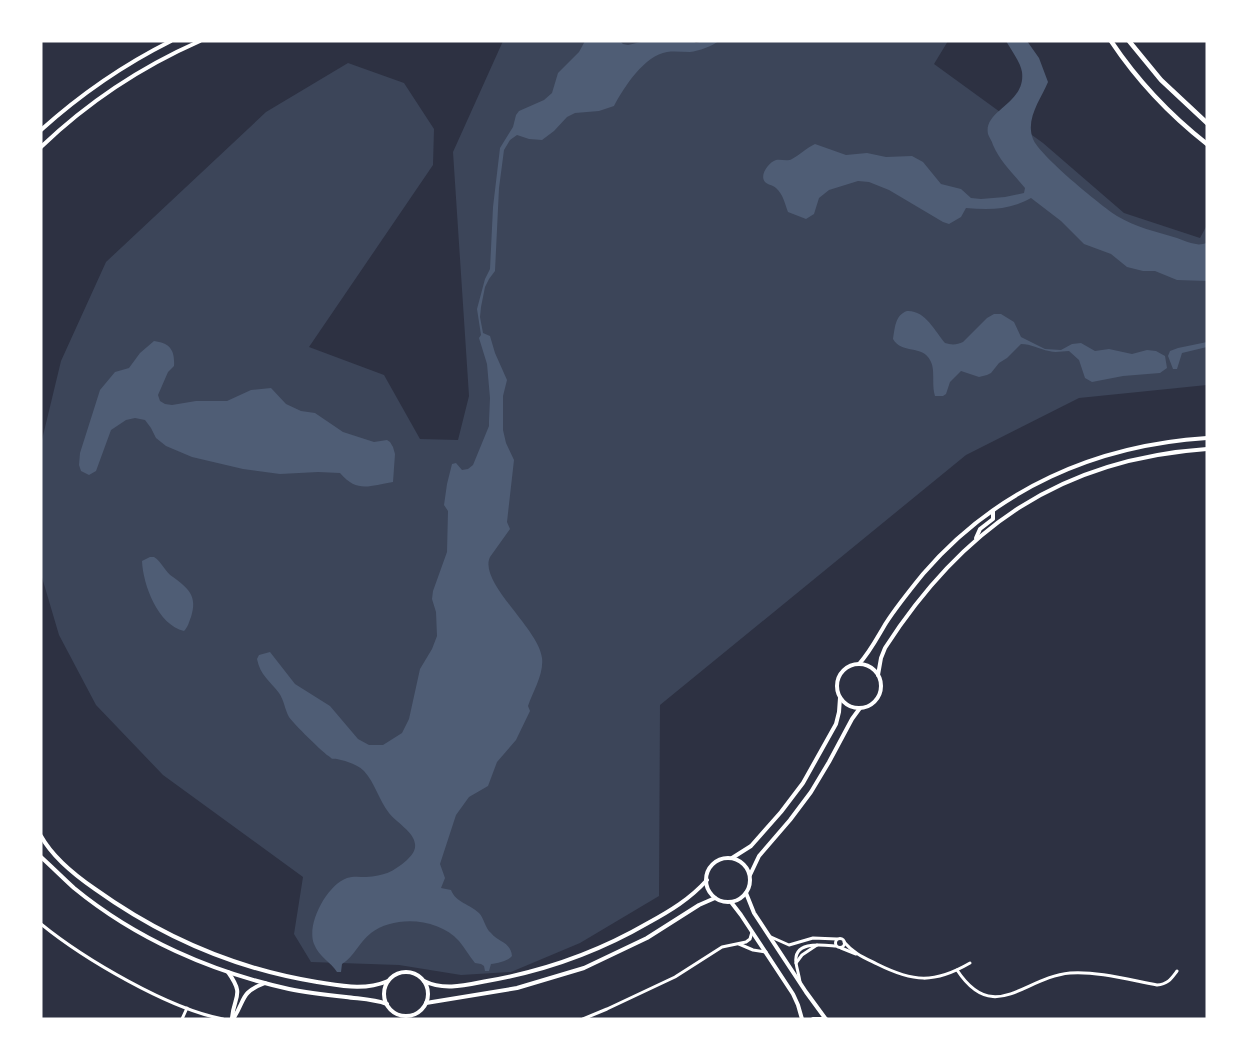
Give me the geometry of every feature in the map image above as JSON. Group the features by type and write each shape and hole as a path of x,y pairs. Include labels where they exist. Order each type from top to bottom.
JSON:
{"main road":[{"path":"1111,41 1133,72 1152,94 1207,144"},
{"path":"1129,41 1161,80 1207,124"}],"street":[{"path":"41,130 104,79 171,41"},
{"path":"41,147 71,120 109,91 153,64 200,41"},
{"path":"860,708 850,722 811,792 790,820 761,853 750,875 750,884 746,893 739,899 730,902 716,898 710,892 706,880 707,873 713,864 722,859 732,858 751,846 803,782 836,724 840,698 837,685 840,675 848,668 859,664 869,653 887,622 923,574 956,540 993,511 1037,483 1090,460 1145,445 1207,438"},
{"path":"878,675 883,652 914,606 943,571 975,540 1022,506 1055,488 1090,473 1144,457 1182,451 1207,450"},
{"path":"975,540 980,529 993,519 993,511"},
{"path":"840,698 850,706 860,708 869,705 877,697 881,684 878,675 872,668 859,664"},
{"path":"41,836 75,875 141,920 198,948 258,969 299,979 362,987 375,986 399,974 408,973 417,975 424,981 440,987 473,984 517,975 564,962 608,944 658,918 688,898 706,880"},
{"path":"41,856 76,890 131,928 177,951 228,972 265,983 314,994 370,999 387,1004 398,1019"},
{"path":"732,858 745,866 750,875"},
{"path":"746,893 754,913 825,1019"},
{"path":"426,1003 517,988 584,968 647,938 699,905 716,898"},
{"path":"730,902 795,997 802,1019"},
{"path":"41,924 107,968 146,989 187,1008 223,1019"},
{"path":"583,1019 608,1010 675,977 722,947 747,942 752,932"},
{"path":"770,937 789,945 813,938 842,939 857,954"},
{"path":"837,939 838,947"},
{"path":"838,947 843,946 844,942"},
{"path":"739,944 753,950 766,952"},
{"path":"800,983 796,957 799,951 808,945 838,947 857,954 894,973 912,978 934,978 958,970 970,963"},
{"path":"958,970 974,990 997,997 1008,995 1046,978 1061,974 1084,973 1157,985 1169,981 1177,970"},
{"path":"228,972 238,989 233,1019"},
{"path":"387,1004 385,990 388,981"},
{"path":"416,1019 417,1013 426,1003 428,990 424,981"},
{"path":"233,1019 246,994 251,989 265,983"},
{"path":"182,1019 187,1008"},
{"path":"396,1014 405,1016 417,1013"},
{"path":"813,1019 825,1019"}],"shaded area":[{"path":"503,41 948,41 934,64 1043,143 1124,213 1200,238 1207,225 1207,385 1079,398 966,455 660,705 659,896 580,943 511,972 461,975 399,965 311,962 294,934 303,877 163,775 96,705 59,635 41,574 41,444 61,361 106,262 266,112 348,63 404,83 434,129 433,165 309,347 384,375 420,439 458,440 469,396 453,152"},
{"path":"585,41 620,41 628,45 645,41 693,41 696,43 719,41 690,52 659,54 643,65 636,73 614,106 599,111 575,113 567,117 554,131 542,140 529,139 517,135 510,140 504,150 499,188 495,271 485,287 480,317 483,333 490,336 507,380 503,396 503,430 506,443 514,460 507,522 510,529 490,557 489,567 500,592 538,646 542,664 540,676 528,706 530,711 516,740 497,762 488,786 469,797 456,815 440,864 445,878 441,888 451,890 456,898 479,913 489,931 507,945 512,956 491,964 489,971 485,971 484,966 475,963 459,941 450,933 428,924 416,922 392,923 371,933 342,964 341,972 337,972 314,944 312,936 313,926 320,906 332,888 347,878 378,876 397,868 413,853 415,849 414,840 412,835 389,813 364,771 351,763 332,758 291,720 281,696 263,674 257,659 259,655 270,652 295,684 330,706 358,739 369,745 383,745 402,733 409,719 420,669 432,649 437,636 436,612 432,599 447,552 448,511 444,505 452,464 456,463 462,470 468,469 473,465 489,426 490,398 487,364 479,338 481,335 477,309 485,279 490,269 493,207 500,148 513,127 519,111 544,100 552,93 558,73 579,52"},
{"path":"1006,41 1027,41 1039,58 1048,82 1035,109 1031,124 1033,139 1046,156 1098,202 1124,220 1191,243 1207,243 1207,281 1177,280 1155,271 1143,271 1127,267 1111,254 1084,244 1061,221 1031,198 1008,207 966,208 961,217 949,224 889,190 869,182 858,181 829,190 819,198 814,214 806,219 788,212 784,199 778,190 763,179 764,172 770,163 776,160 790,160 815,144 846,155 867,153 886,157 912,156 923,162 941,184 961,189 971,198 1005,197 1024,193 1025,188 1007,168 988,134 988,126 992,119 1018,92 1021,83 1021,68"},
{"path":"907,311 919,314 924,318 947,344 963,342 987,318 994,314 1001,314 1014,322 1021,337 1045,349 1061,350 1072,344 1081,343 1095,351 1109,349 1132,354 1147,350 1156,351 1165,356 1167,368 1160,373 1123,376 1092,382 1085,378 1079,360 1069,351 1052,352 1021,344 999,363 991,373 979,377 961,371 950,382 946,394 935,396 933,368 927,355 901,346 893,339 898,319"},
{"path":"154,341 168,346 174,356 174,366 168,372 158,395 160,401 165,404 227,401 251,390 271,388 286,404 301,411 315,413 343,432 374,442 387,440 390,442 395,454 393,482 358,486 340,473 280,474 243,469 192,457 166,446 156,438 145,420 135,418 126,420 111,430 96,471 89,475 81,471 79,465 80,453 100,390 115,372 129,368 140,353"},
{"path":"1207,342 1207,347 1182,353 1177,369 1173,369 1168,356 1170,351"},
{"path":"150,557 157,559 190,593 193,610 184,631 167,621 154,603 145,581 142,561"}]}
